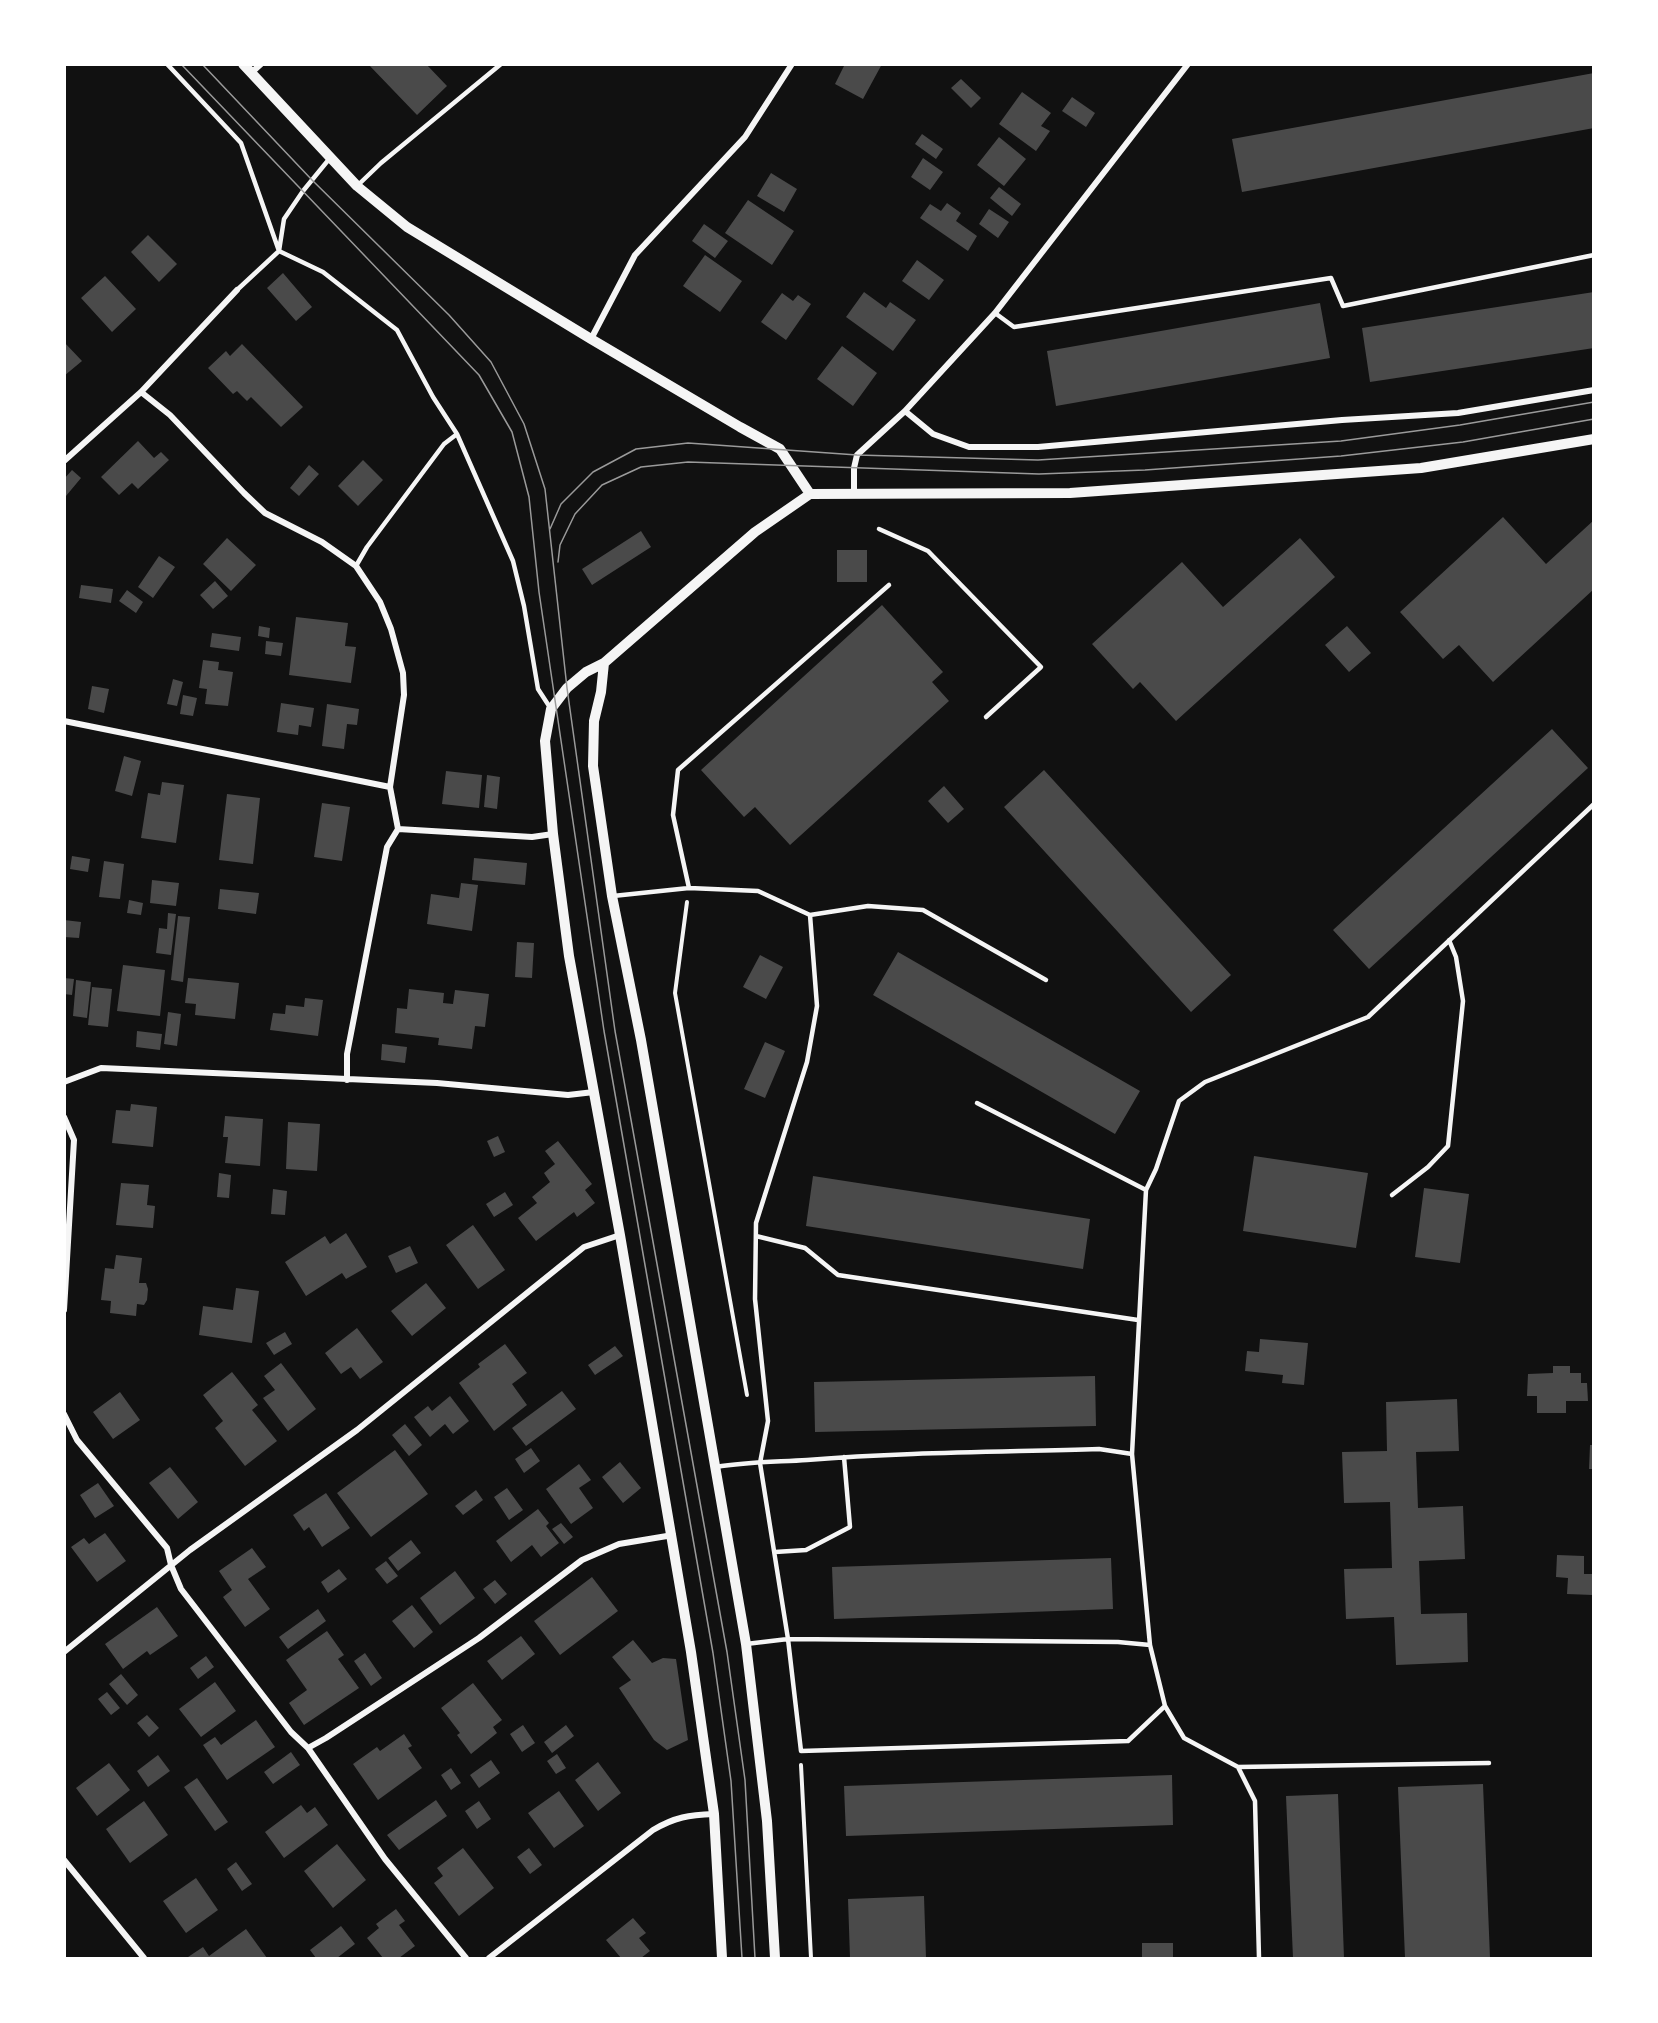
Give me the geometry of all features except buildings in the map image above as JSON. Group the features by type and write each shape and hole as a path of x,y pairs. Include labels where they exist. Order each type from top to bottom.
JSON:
{"street":[{"path":"261,64 247,69 357,186 407,227 591,339 780,449 810,494"},
{"path":"591,339 635,255 745,138 792,64"},
{"path":"854,492 854,468 857,455 905,411 995,313 1188,64"},
{"path":"64,461 141,392 237,290"},
{"path":"905,411 933,434 969,447 1038,447 1342,420 1458,413 1593,390"},
{"path":"141,392 170,415 265,513 322,542 356,566 380,602 391,629 403,673 405,695 390,787 398,829 387,847 347,1054 347,1080"},
{"path":"722,1959 714,1814 672,1535 569,956 553,834 545,741 551,709 567,688 586,672 604,663 755,532 810,494 854,492 1070,493 1421,468 1593,439"},
{"path":"604,663 601,692 594,721 593,766 612,896 641,1040 746,1644 767,1821 775,1959"},
{"path":"64,721 390,787"},
{"path":"398,829 532,837 553,834"},
{"path":"64,1082 101,1068 437,1083 568,1095 595,1092"},
{"path":"64,1117 74,1140 64,1310"},
{"path":"64,1652 171,1565 357,1430 584,1247 620,1235"},
{"path":"64,1414 76,1440 167,1548 181,1589 291,1732 308,1748 384,1859 466,1959"},
{"path":"308,1748 478,1638 582,1560 619,1544 672,1535"},
{"path":"489,1959 653,1830 670,1820 692,1815 714,1814"},
{"path":"64,1860 144,1959"}],"lane":[{"path":"167,64 241,143 279,251 323,272 397,330 433,397 457,434 513,561 525,606 538,689 551,709"},
{"path":"357,186 381,163 501,64"},
{"path":"237,290 279,251 284,219 330,158"},
{"path":"995,313 1014,327 1331,278 1342,306 1593,255"},
{"path":"356,566 367,547 444,444 457,434"},
{"path":"879,529 928,551 1041,667 986,717"},
{"path":"689,888 673,816 678,770 889,585"},
{"path":"1489,1763 1238,1767 1184,1738 1165,1706 1150,1645 1132,1454 1146,1190 1156,1169 1179,1101 1205,1082 1368,1017 1593,804"},
{"path":"612,896 689,888 758,891 810,915 868,906 923,910 1046,980"},
{"path":"810,915 817,1006 807,1062 756,1223 755,1299 768,1421 760,1463 788,1639 801,1751 1128,1741 1165,1706"},
{"path":"1392,1195 1428,1167 1448,1146 1463,1001 1456,957 1449,940"},
{"path":"977,1103 1146,1190"},
{"path":"756,1236 805,1248 838,1275 1138,1320"},
{"path":"715,1467 741,1463 844,1457 1099,1449 1132,1454"},
{"path":"775,1552 806,1550 850,1527 844,1457"},
{"path":"746,1644 788,1639 1118,1642 1150,1645"},
{"path":"1238,1767 1255,1801 1259,1959"}],"path":[{"path":"689,888 675,993 748,1398"},
{"path":"801,1751 812,1959"}],"tram line":[{"path":"181,64 479,375 512,432 529,497 539,592 604,1031 713,1653 731,1781 742,1958"},
{"path":"202,64 312,180 449,315 491,362 524,424 545,489 567,688 615,1031 727,1652 745,1780 755,1958"},
{"path":"550,529 561,504 593,472 636,449 688,443 857,455 1038,460 1341,441 1460,425 1594,402"},
{"path":"558,562 560,545 575,514 602,485 641,467 688,462 1039,474 1145,470 1341,456 1463,442 1594,419"}]}
